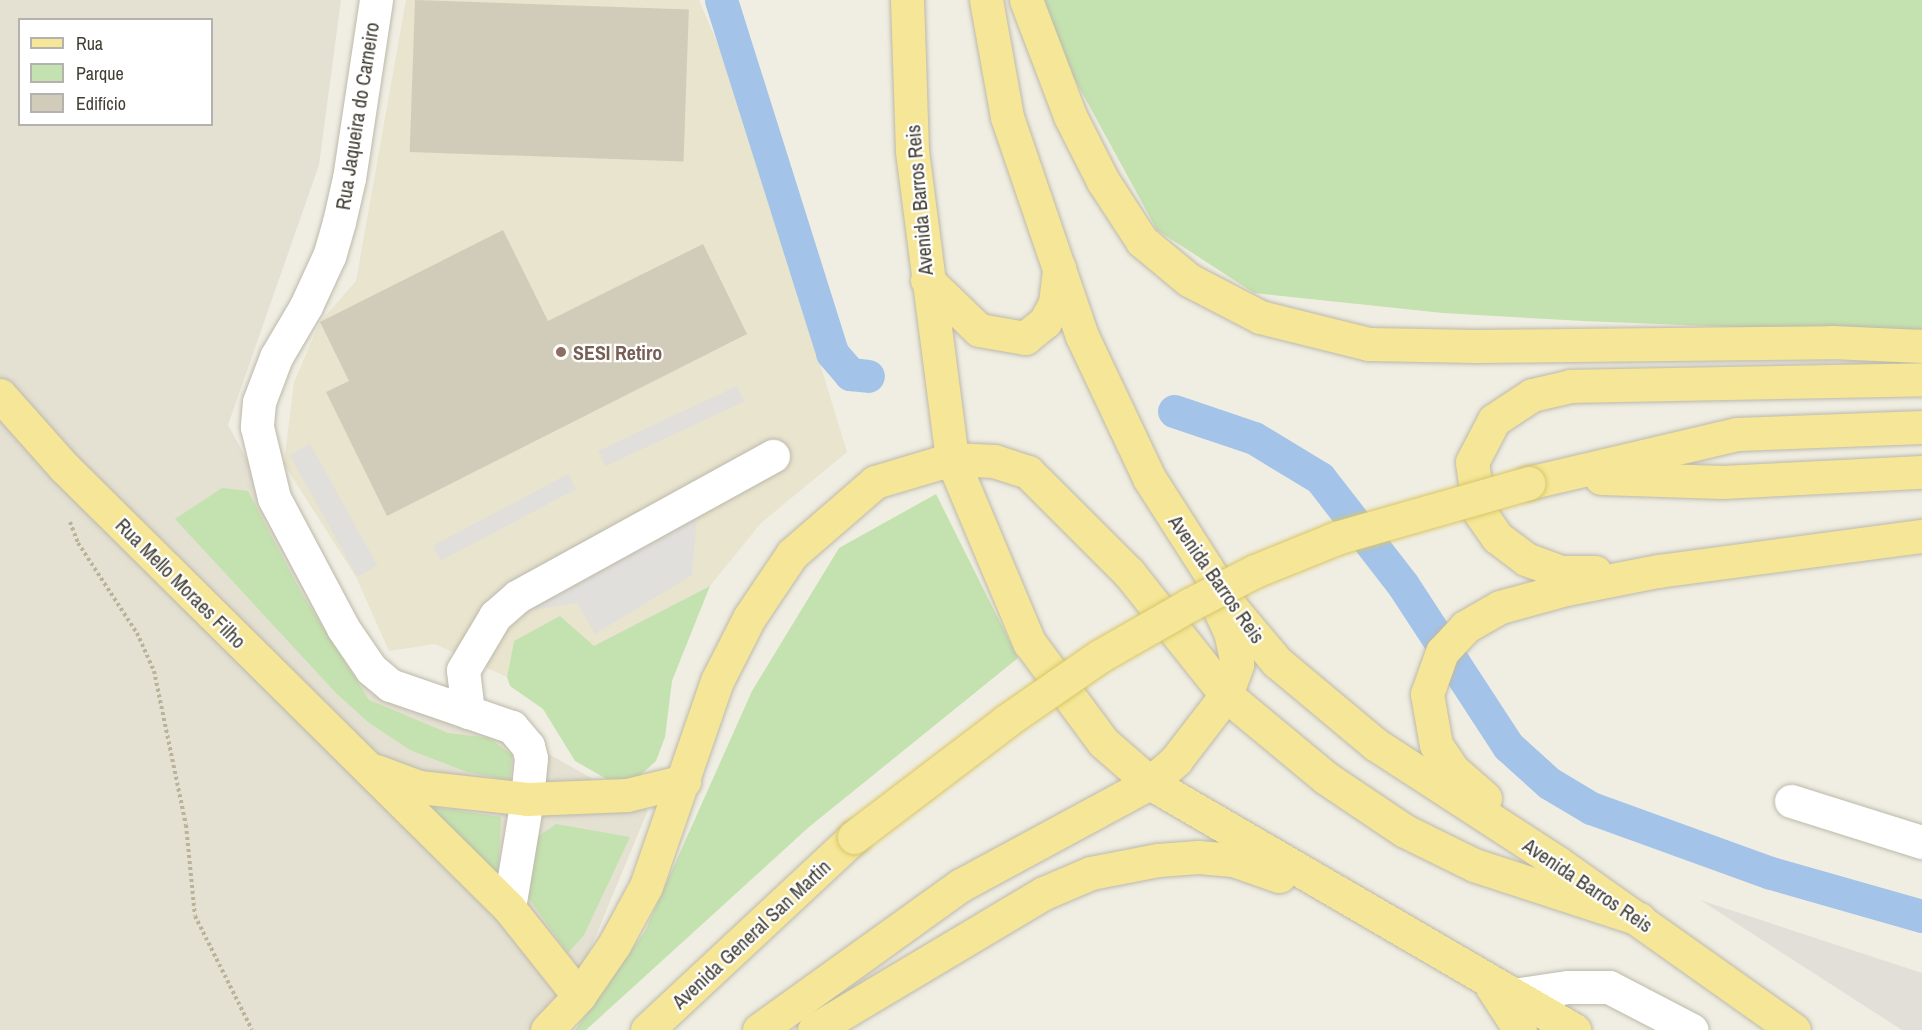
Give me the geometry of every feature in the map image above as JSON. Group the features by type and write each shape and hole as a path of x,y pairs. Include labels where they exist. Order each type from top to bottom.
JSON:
{"main road":[{"name":"Avenida Barros Reis","path":"907,0 912,151 952,459 1029,642 1103,742 1150,783 1574,1030"},
{"name":"Avenida Barros Reis","path":"986,0 1007,117 1082,336 1149,478 1194,553 1234,611 1277,662 1375,744 1558,863 1794,1030"},
{"path":"1026,0 1070,116 1103,181 1142,241 1189,280 1260,317 1368,344 1478,346 1832,342 1922,346"},
{"path":"927,280 979,330 1025,338 1045,322 1055,303 1059,264"},
{"path":"1658,571 1561,572 1526,559 1497,537 1479,511 1472,462 1494,420 1532,395 1570,386 1922,379"},
{"name":"Rua Mello Moraes Filho","path":"0,395 64,467 509,908 579,996"},
{"path":"1542,479 1737,435 1922,427"},
{"path":"547,1030 579,996 614,945 646,885 684,782 717,681 749,618 792,554 875,482 952,459 994,461 1028,472 1053,493 1129,573 1226,695 1326,778 1405,831 1474,865 1639,919"},
{"path":"1542,479 1722,482 1922,472"},
{"name":"Avenida General San Martin","path":"647,1030 854,837 1016,714 1100,656 1189,605 1255,571 1339,537 1542,479"},
{"path":"1558,863 1453,770 1436,745 1427,694 1434,667 1442,652 1465,627 1500,607 1658,571 1922,536"},
{"path":"759,1030 962,885 1150,783 1176,760 1226,695 1237,664 1230,632 1194,553"},
{"name":"Rua Mello Moraes Filho","path":"367,767 420,787 527,800 627,795 684,782"},
{"path":"814,1030 1044,893 1091,873 1158,860 1233,860 1350,901"},
{"path":"1501,988 1520,1030"}],"street":[{"name":"Rua Jaqueira do Carneiro","path":"376,0 349,178 339,222 320,276 276,357 259,402 257,427 274,498 355,649 380,680 390,686 512,727 524,739 531,758 527,800 509,908"},
{"path":"468,712 463,670 495,616 518,596 773,456"},
{"path":"1791,801 1922,843"},
{"path":"1501,988 1609,987 1692,1030"}],"path":[{"path":"103,579 137,633 154,671 186,825 195,916 252,1030"}],"shaded area":[{"path":"0,0 341,0 319,165 228,425 334,618 388,702 485,718 648,810 577,981 533,1030 0,1030"},
{"name":"SESI Retiro","path":"406,0 699,0 734,82 847,452 761,523 710,586 594,647 514,641 507,677 435,644 389,651 356,577 284,464 294,382 320,322 356,281"},
{"path":"737,386 744,401 606,466 598,451"},
{"path":"310,444 377,566 357,577 290,455"},
{"path":"750,452 765,480 697,516 692,575 595,634 577,603 526,611 510,580"},
{"path":"568,474 576,489 441,561 433,546"},
{"path":"1700,900 1922,973 1922,1030 1902,1030"}],"green space":[{"path":"1044,0 1922,0 1922,329 1810,330 1583,321 1443,313 1254,293 1157,230 1074,78"},
{"path":"222,488 248,491 302,594 369,700 448,733 489,738 512,755 510,780 467,772 410,750 368,722 336,693 175,519"},
{"path":"936,494 1018,658 809,827 586,1030 575,1030 645,931 752,691 839,548"},
{"path":"710,586 672,681 665,737 656,761 636,779 610,781 575,761 543,709 510,686 507,677 514,641 560,616 594,646"},
{"path":"433,807 501,817 498,874 436,819"},
{"path":"556,824 630,837 584,935 568,953 527,896 530,842"}],"building":[{"path":"415,0 689,10 684,161 410,152"},
{"path":"503,230 548,321 703,244 747,334 387,516 326,392 349,381 320,322"}],"waterway":[{"path":"721,0 832,353 850,374 868,376"},
{"path":"1174,411 1254,438 1320,478 1403,585 1508,746 1549,783 1591,808 1771,873 1922,916"}],"place":[{"name":"SESI Retiro","path":"561,352"}]}
